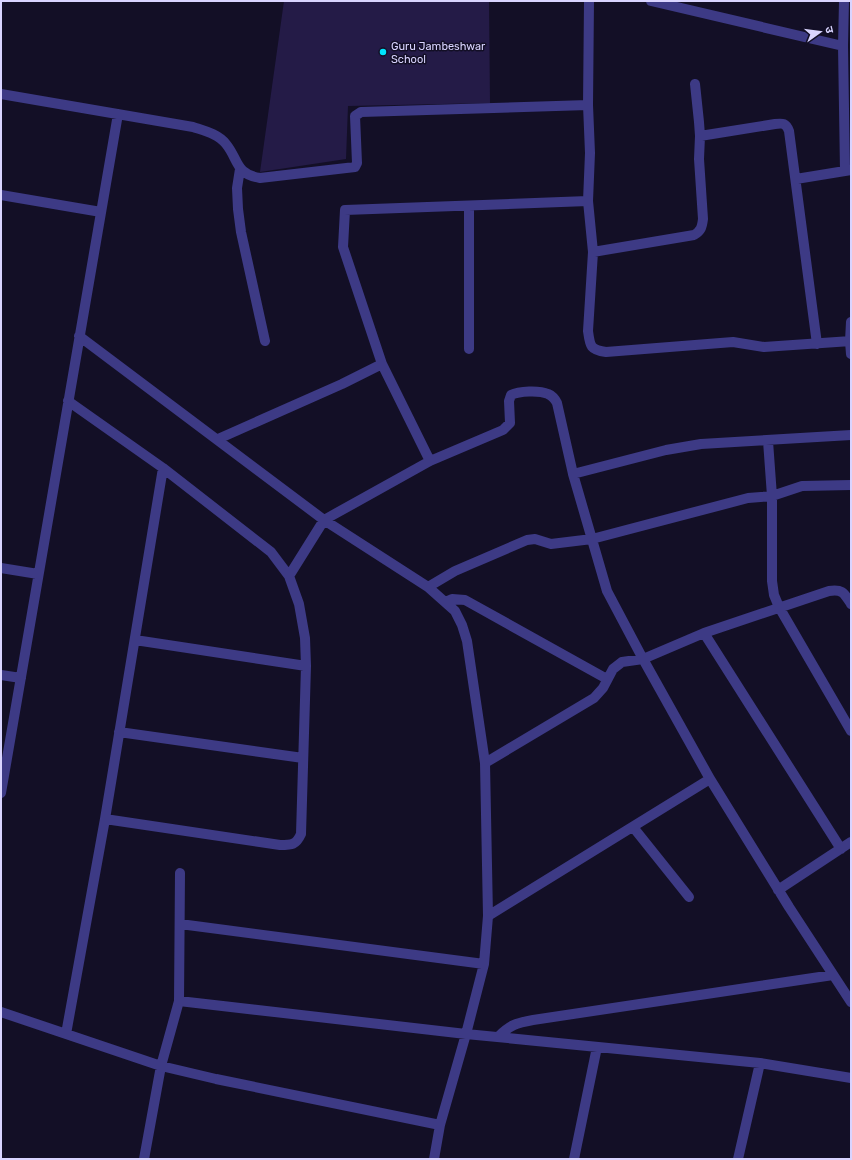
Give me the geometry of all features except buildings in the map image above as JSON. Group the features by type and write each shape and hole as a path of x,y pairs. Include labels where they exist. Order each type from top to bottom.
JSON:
{"street":[{"path":"589,1 588,105 590,153 588,201 593,252 588,331 590,344 596,350 606,352 733,342 764,347 850,341"},
{"path":"651,1 843,46"},
{"path":"796,178 848,171 843,46 844,1"},
{"path":"593,252 694,235 699,232 703,219 699,165 700,136 695,84"},
{"path":"1,94 193,126 214,133 226,144 240,169 251,177 260,178 355,167 357,163 355,116 361,112 588,105"},
{"path":"2,786 118,114"},
{"path":"700,136 782,123 790,130 817,344"},
{"path":"240,169 238,188 240,232 265,341"},
{"path":"1,197 101,212"},
{"path":"430,460 382,364 343,247 344,210 588,201"},
{"path":"469,206 469,349"},
{"path":"851,322 851,354"},
{"path":"79,336 324,520 428,587 455,611 462,625 467,641 485,763 488,916 484,964 440,1125 434,1159"},
{"path":"218,439 342,384 382,364"},
{"path":"289,576 324,520 430,460 503,430 507,427 510,418 509,401 511,395 521,392 541,392 553,397 557,403 574,474 607,591 710,779 778,890 851,1002"},
{"path":"68,400 163,468 271,552 289,576 299,604 305,638 306,666 301,834 298,841 290,845 105,819"},
{"path":"574,474 666,450 701,444 851,435"},
{"path":"768,441 772,496 772,582 774,595 779,608 851,731"},
{"path":"66,1034 105,819 163,468"},
{"path":"428,587 455,571 527,540 535,540 552,544 592,539 748,498 772,496 802,486 851,485"},
{"path":"1,568 38,574"},
{"path":"485,763 594,698 603,688 613,668 622,662 643,659 704,633 829,591 837,590 843,592 851,604"},
{"path":"445,602 452,599 464,600 608,679"},
{"path":"704,633 841,849"},
{"path":"135,640 306,666"},
{"path":"1,675 21,678"},
{"path":"119,732 303,758"},
{"path":"488,916 710,779"},
{"path":"633,827 689,897"},
{"path":"778,890 851,842"},
{"path":"144,1159 161,1066 179,1001 180,873"},
{"path":"180,924 484,964"},
{"path":"498,1037 512,1025 533,1020 833,975"},
{"path":"179,1001 466,1034 760,1063 851,1078"},
{"path":"1,1012 161,1066 216,1079 440,1125"},
{"path":"574,1159 597,1047"},
{"path":"738,1159 760,1063"}],"place":[{"name":"Guru Jambeshwar School","path":"383,52"}]}
